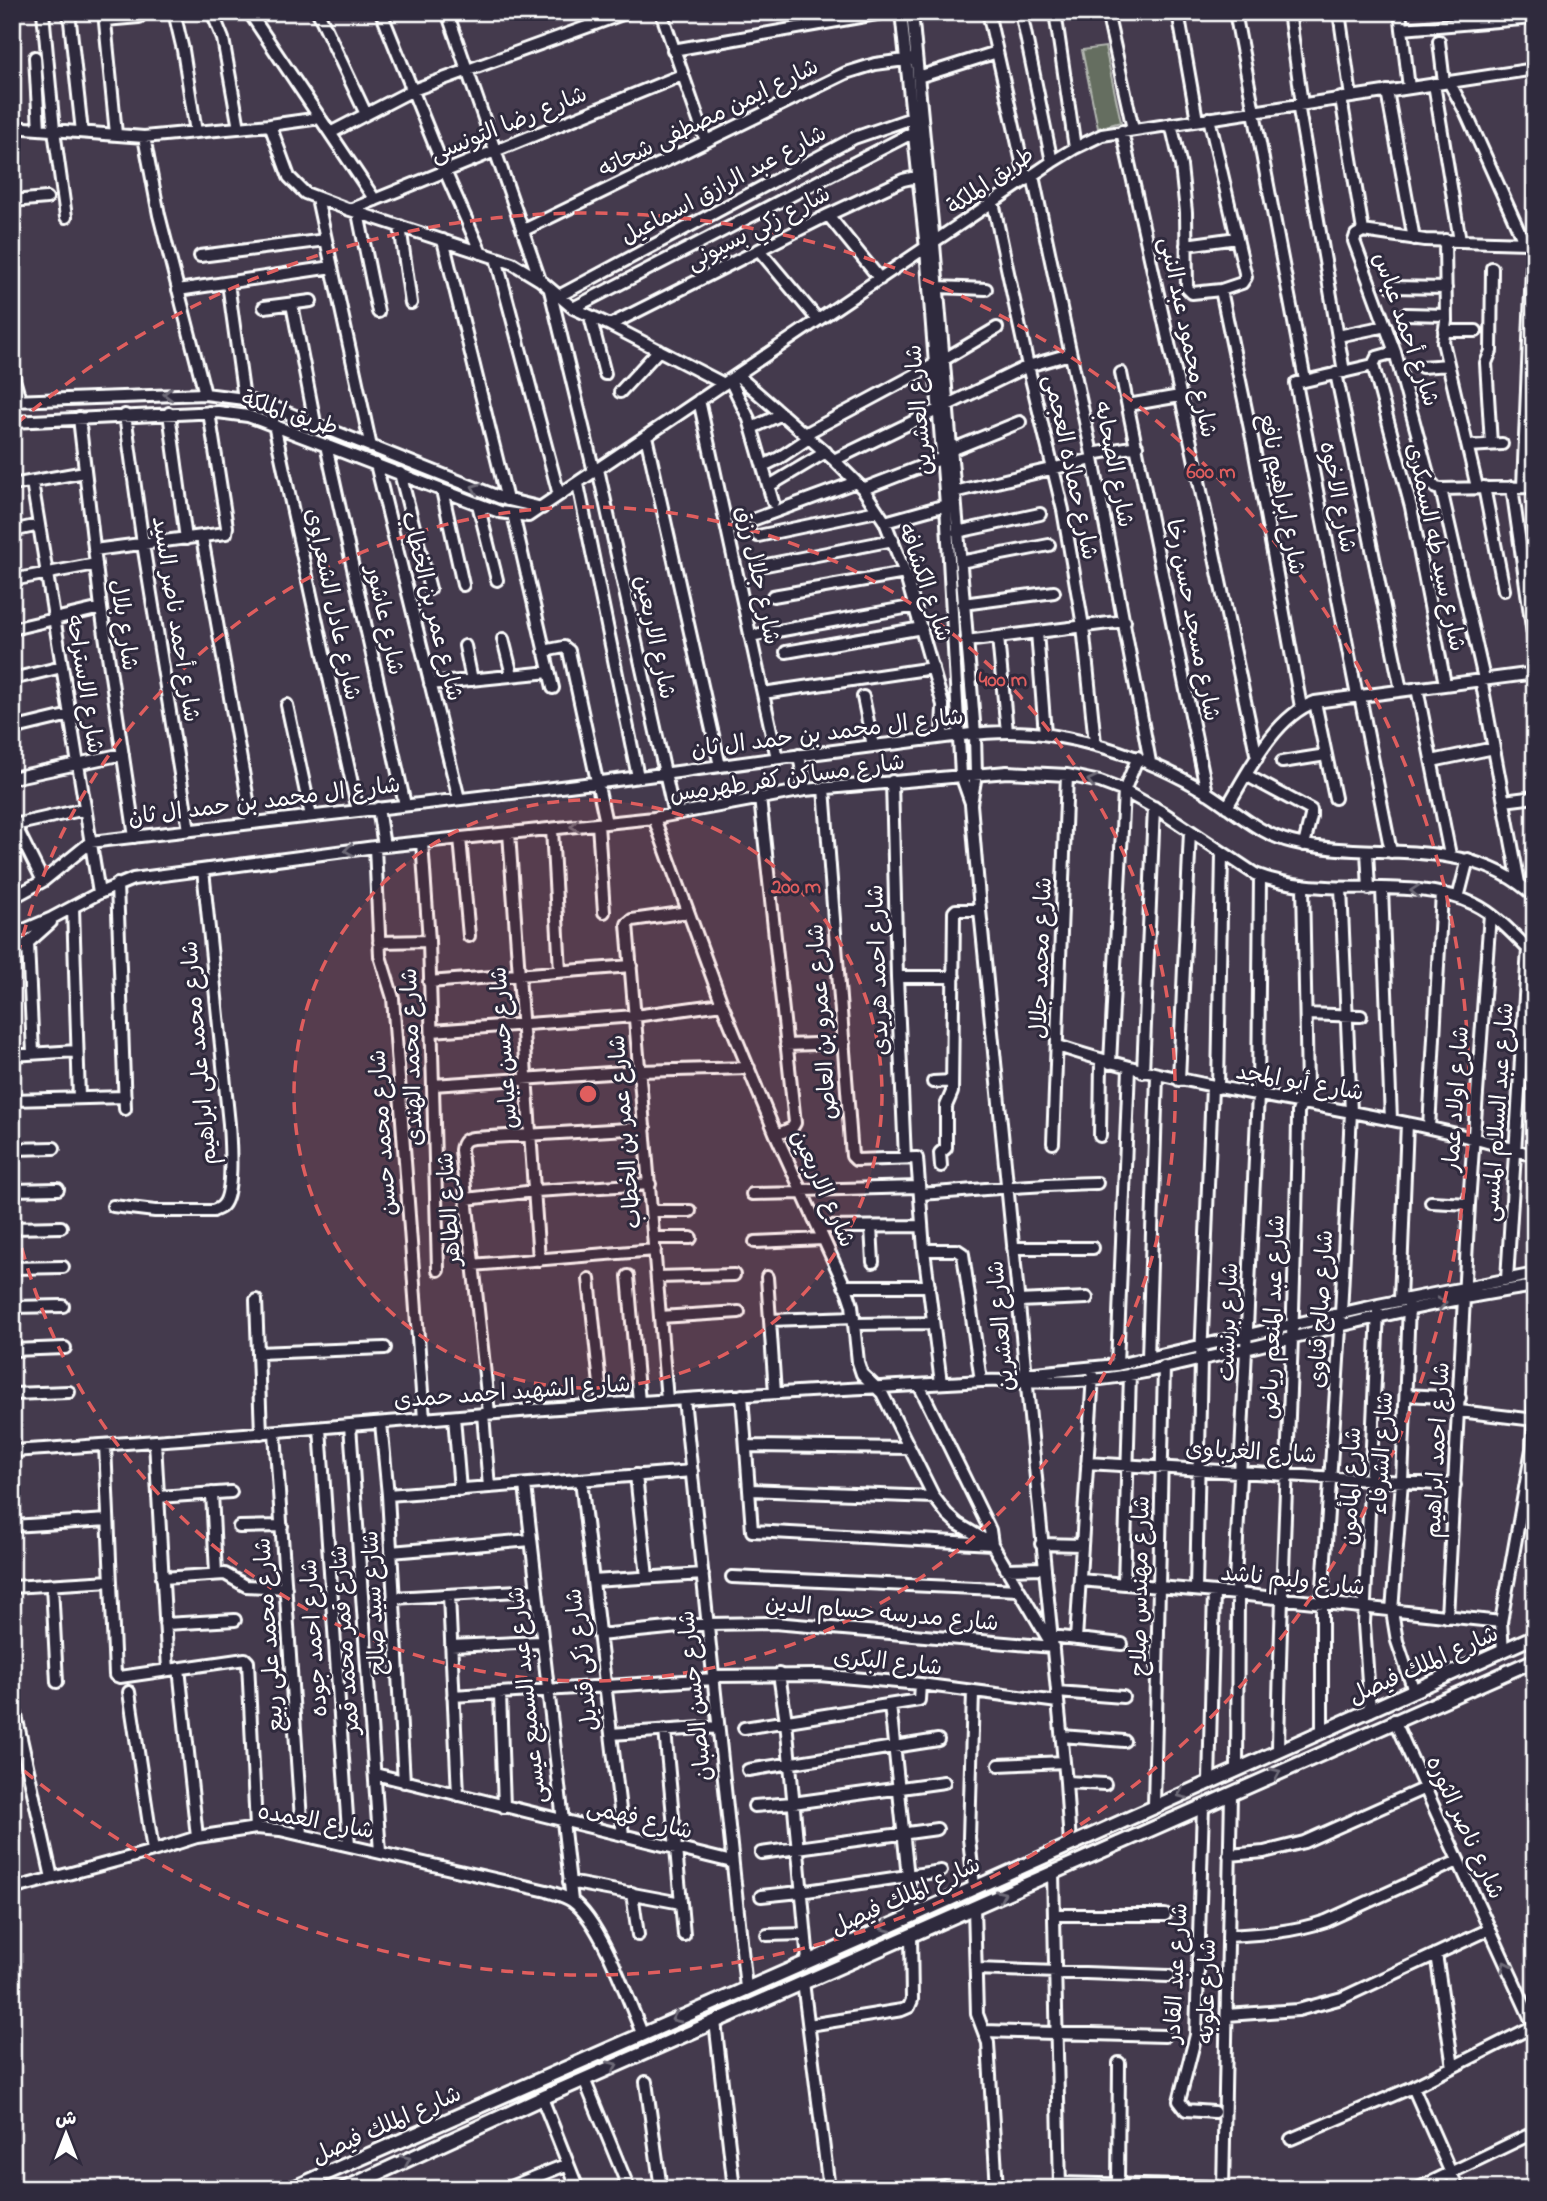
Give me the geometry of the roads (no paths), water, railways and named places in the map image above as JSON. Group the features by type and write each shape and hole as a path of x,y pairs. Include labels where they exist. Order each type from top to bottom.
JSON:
{"main road":[{"name":"شارع الملك فيصل","path":"291,2189 312,2184 642,2033 912,1916 1535,1636"},
{"name":"شارع الملك فيصل","path":"344,2189 584,2079 1535,1660"}],"street":[{"path":"43,12 54,130 66,217"},
{"path":"69,12 82,132"},
{"path":"174,12 196,132"},
{"path":"212,12 223,39 239,128"},
{"path":"248,12 375,200"},
{"path":"318,12 366,114"},
{"path":"381,12 481,253"},
{"path":"447,12 540,280"},
{"path":"330,133 413,90 599,17 628,12"},
{"path":"661,12 706,141"},
{"path":"673,50 888,12"},
{"name":"شارع العشرين","path":"901,12 911,59 918,77 923,175 939,362 947,454 954,492 975,734 976,775 971,804"},
{"name":"شارع العشرين","path":"912,12 912,118 923,175"},
{"name":"شارع الصحابه","path":"988,12 1070,354 1125,621 1150,762"},
{"path":"1021,12 1052,162"},
{"path":"1055,12 1074,148"},
{"name":"شارع محمود عبد النبى","path":"1107,12 1127,130 1180,396 1256,758"},
{"path":"1178,12 1197,120"},
{"path":"1235,12 1305,380 1373,365 1377,357 1395,352"},
{"path":"1289,12 1300,104 1338,336 1340,372 1401,690"},
{"name":"شارع أحمد عباس","path":"1339,12 1346,97 1363,231 1356,235 1354,241 1395,352 1430,481 1436,488 1441,489 1483,679 1518,883"},
{"path":"1400,12 1409,88"},
{"path":"116,134 104,16 139,17"},
{"path":"1402,29 1535,18"},
{"path":"1439,41 1460,241"},
{"path":"918,77 997,52"},
{"path":"35,57 39,129"},
{"name":"شارع ايمن مصطفى شحاته","path":"524,230 846,73 876,64 911,59"},
{"name":"طريق الملكة","path":"12,422 169,413 209,412 248,416 478,504 528,516 1052,162 1102,135 1535,69"},
{"name":"شارع رضا التونسى","path":"354,211 375,200 682,75"},
{"path":"1442,83 1466,113 1530,243 1523,487 1535,649"},
{"path":"1387,91 1414,239"},
{"path":"12,127 144,137 320,118"},
{"name":"شارع عبد الرازق اسماعيل","path":"554,294 854,138 912,118"},
{"path":"1171,124 1184,189 1189,292 1221,289 1242,284 1245,280 1209,118"},
{"path":"270,125 289,177 300,190 354,211 496,258 527,271 540,280"},
{"path":"573,308 914,132"},
{"path":"144,137 150,177 205,394"},
{"name":"شارع زكي بسيونى","path":"610,325 828,215 902,180 923,175"},
{"path":"12,201 47,198"},
{"path":"317,198 371,447"},
{"name":"شارع حماده العجمى","path":"993,202 1028,366 1055,468 1083,626 1095,743"},
{"path":"354,211 378,312"},
{"path":"828,215 880,279"},
{"path":"401,226 411,303"},
{"path":"1363,231 1414,239 1530,243"},
{"path":"1186,245 1237,238"},
{"path":"200,256 326,240"},
{"path":"443,240 508,500"},
{"path":"1445,240 1446,315 1443,338 1504,590"},
{"name":"شارع العشرين","path":"930,246 938,287 939,362"},
{"path":"759,250 818,320"},
{"path":"496,258 559,495"},
{"path":"178,290 331,267"},
{"path":"1468,446 1497,444 1486,363 1491,351 1492,268"},
{"name":"شارع الكشافه","path":"540,280 573,308 659,350 730,379 782,414 860,485 893,540 916,606 943,705 942,737"},
{"path":"228,282 244,399"},
{"path":"938,287 985,289"},
{"path":"1392,287 1446,288"},
{"name":"شارع ابراهيم نافع","path":"1221,289 1301,707"},
{"name":"شارع الاربعين","path":"554,294 674,814"},
{"path":"264,307 311,301"},
{"path":"292,303 315,424"},
{"path":"1405,314 1446,315"},
{"path":"590,316 605,374"},
{"path":"1338,336 1386,326"},
{"path":"763,466 779,458 807,436 997,328"},
{"path":"1444,331 1476,331"},
{"path":"620,391 659,350"},
{"path":"769,486 808,465 943,407 1028,366 1070,354"},
{"name":"شارع سيد طه السمكرى","path":"1373,365 1411,507 1445,684"},
{"path":"1422,367 1448,365"},
{"path":"12,372 16,401"},
{"name":"شارع مسجد حسن رخا","path":"1121,373 1207,793"},
{"path":"730,379 752,428 773,502"},
{"name":"شارع الاخوه","path":"1305,380 1297,382 1296,385 1359,696"},
{"name":"طريق الملكة","path":"16,401 205,394 244,399 270,406 508,500 542,508"},
{"path":"1128,405 1180,396"},
{"name":"شارع جلال رزق","path":"699,400 777,758"},
{"name":"شارع عادل الشعراوى","path":"270,406 358,811"},
{"path":"94,550 226,533 209,412"},
{"path":"169,413 186,539"},
{"path":"752,428 782,414"},
{"name":"شارع أحمد ناصر السيد","path":"125,415 189,830"},
{"name":"شارع بلال","path":"79,418 101,608 135,836"},
{"path":"755,519 947,454 1020,422"},
{"path":"646,436 720,766"},
{"name":"شارع عاشور","path":"326,445 405,805"},
{"path":"954,492 1137,446"},
{"name":"شارع العشرين","path":"947,454 946,505 961,775 971,804 1018,1301 1022,1379 1058,1697 1070,1844"},
{"name":"شارع عمر بن الخطاب","path":"376,464 459,799"},
{"path":"12,485 85,472"},
{"path":"400,473 430,589"},
{"name":"شارع الاستراحه","path":"32,482 99,892"},
{"path":"578,484 638,777"},
{"path":"1441,489 1523,487"},
{"path":"442,490 463,585"},
{"path":"478,504 497,580"},
{"path":"884,522 946,505"},
{"path":"758,536 877,511"},
{"path":"513,514 553,688"},
{"path":"957,532 1040,514"},
{"path":"12,531 39,526"},
{"path":"202,537 252,823"},
{"path":"766,565 893,540"},
{"path":"960,562 1049,545"},
{"path":"12,580 96,564"},
{"path":"773,596 905,573"},
{"path":"963,604 1055,592"},
{"path":"750,636 916,606"},
{"path":"12,629 101,608"},
{"path":"966,641 1125,621"},
{"path":"786,652 922,628"},
{"path":"1037,632 1045,734"},
{"path":"998,637 1007,732"},
{"path":"503,639 512,676"},
{"path":"465,646 472,680"},
{"path":"544,651 566,648 569,651 597,783 602,823 604,912"},
{"path":"12,678 62,667"},
{"path":"763,693 933,668"},
{"path":"430,684 549,672"},
{"path":"1227,807 1256,758 1282,724 1301,707 1315,702 1535,673"},
{"path":"1417,688 1450,855"},
{"path":"1359,696 1391,852"},
{"path":"863,697 873,746"},
{"path":"1315,702 1335,798"},
{"path":"287,705 311,816"},
{"path":"12,729 70,715"},
{"name":"شارع ال محمد بن حمد ال ثان","path":"90,842 597,783 942,737 1007,732 1045,734 1095,743 1138,757 1207,793 1257,829 1274,837 1304,845 1450,855 1468,859 1494,869 1535,897"},
{"path":"1432,761 1494,748"},
{"path":"12,778 123,754"},
{"path":"799,755 805,790"},
{"path":"1282,762 1326,755"},
{"path":"1100,1136 1124,791 1138,757"},
{"name":"شارع مساكن كفر طهرمس","path":"12,935 99,892 133,879 379,846 654,818 805,790 1007,772 1067,775 1100,782 1124,791 1154,807 1260,876 1303,885 1442,893 1458,898 1490,914 1531,953"},
{"name":"شارع محمد جلال","path":"1054,1143 1067,775"},
{"path":"1246,775 1311,810 1304,845"},
{"name":"شارع احمد هريدى","path":"892,781 905,1158"},
{"name":"شارع عمرو بن العاص","path":"824,788 852,1156 856,1160 905,1158"},
{"path":"1504,801 1535,797"},
{"path":"761,798 795,1123 792,1128 776,1135"},
{"path":"1143,1072 1154,807"},
{"name":"شارع محمد حسن","path":"378,808 379,942 381,962 393,998 424,1419"},
{"path":"43,881 13,823 85,809"},
{"name":"شارع الاربعين","path":"654,818 722,1004 776,1135 844,1286 854,1321 862,1374 882,1393 934,1497 958,1524 992,1544"},
{"path":"552,829 560,971"},
{"path":"1179,1080 1190,831"},
{"name":"شارع حسن عباس","path":"509,833 539,1260"},
{"path":"460,838 469,936"},
{"path":"12,898 43,881 90,842"},
{"name":"شارع محمد الهندى","path":"422,842 429,941 438,1270"},
{"path":"1367,851 1369,889"},
{"path":"1196,1590 1201,1359 1215,1087 1222,853"},
{"path":"1458,898 1468,859"},
{"name":"شارع محمد على ابراهيم","path":"113,1206 155,1211 213,1210 220,1207 226,1199 230,1163 229,1124 203,870"},
{"name":"شارع برنشت","path":"1237,1770 1238,1594 1235,1582 1258,1096 1260,876"},
{"path":"117,884 125,1109"},
{"name":"شارع عبد المنعم رياض","path":"1278,1752 1280,1600 1294,1331 1298,1112 1307,1087 1303,885"},
{"name":"شارع صالح قناوى","path":"1322,1732 1322,1604 1341,1320 1351,1112 1341,888"},
{"path":"1382,889 1391,1119"},
{"path":"1429,1128 1442,893"},
{"path":"73,907 79,1098"},
{"path":"941,1166 940,1153 946,1149 946,1106 952,1091 954,912 980,911"},
{"name":"شارع عمر بن الخطاب","path":"667,1400 628,921 688,912"},
{"path":"12,957 61,913"},
{"name":"شارع اولاد عمار","path":"1465,1292 1473,1137 1490,914"},
{"path":"379,942 429,941"},
{"path":"28,943 33,1054"},
{"name":"شارع عبد السلام المنسى","path":"1507,1279 1531,953"},
{"path":"429,982 631,966"},
{"path":"897,977 954,977"},
{"path":"432,1031 635,1016 722,1004"},
{"path":"1306,1014 1361,1016"},
{"path":"786,1045 844,1043"},
{"name":"شارع أبو المجد","path":"1058,1046 1143,1072 1258,1096 1391,1119 1473,1137 1535,1156"},
{"path":"12,1055 78,1051"},
{"path":"433,1085 639,1071 749,1068"},
{"path":"1117,1365 1129,1068"},
{"path":"1148,1358 1157,1075"},
{"path":"933,1082 952,1081"},
{"path":"12,1100 125,1097"},
{"name":"شارع الشرفاء","path":"1407,1123 1406,1395 1392,1611 1397,1641 1414,1691"},
{"name":"شارع الطاهر","path":"489,1488 486,1414 462,1144 473,1138 645,1128"},
{"path":"12,1149 54,1148"},
{"path":"905,1158 916,1158 941,1383"},
{"path":"752,1194 1008,1189 1041,1184 1097,1183"},
{"path":"466,1199 536,1191 650,1184"},
{"path":"12,1190 58,1189"},
{"path":"1431,1202 1469,1203"},
{"path":"652,1210 690,1212"},
{"path":"818,1227 922,1226"},
{"path":"12,1228 61,1227"},
{"path":"871,1227 873,1262"},
{"path":"472,1265 539,1260 691,1238"},
{"path":"755,1242 824,1239"},
{"path":"1013,1248 1093,1248"},
{"path":"925,1250 957,1250 963,1254 981,1381"},
{"path":"12,1268 63,1267"},
{"name":"شارع الشهيد احمد حمدى","path":"1465,1292 1507,1279 1535,1274"},
{"path":"657,1277 734,1275"},
{"path":"628,1276 639,1402"},
{"path":"767,1277 775,1393"},
{"path":"589,1279 602,1404"},
{"path":"844,1286 929,1286"},
{"name":"شارع الشهيد احمد حمدى","path":"1341,1320 1378,1305 1465,1292 1535,1286"},
{"name":"شارع احمد ابراهيم","path":"1447,1617 1465,1292"},
{"path":"1018,1301 1087,1298"},
{"path":"257,1300 261,1433"},
{"name":"شارع الشهيد احمد حمدى","path":"12,1451 155,1442 602,1404 1130,1374 1248,1348 1294,1331 1341,1320 1377,1317 1406,1302"},
{"name":"شارع المأمون","path":"1370,1711 1365,1608 1378,1305"},
{"path":"12,1307 63,1306"},
{"path":"660,1317 739,1312"},
{"path":"770,1320 933,1323"},
{"name":"شارع الشهيد احمد حمدى","path":"1093,1375 1117,1365 1248,1335 1294,1331"},
{"path":"258,1353 385,1348"},
{"path":"12,1350 65,1349"},
{"name":"شارع مهندس صلاح","path":"1154,1806 1164,1367"},
{"path":"1124,1584 1130,1374"},
{"path":"1076,1639 1093,1375"},
{"path":"919,1385 990,1530 992,1544 1052,1642"},
{"path":"12,1394 69,1392"},
{"path":"1503,1651 1501,1622 1532,1449 1535,1392"},
{"path":"742,1395 752,1531 992,1544"},
{"path":"1406,1395 1460,1398"},
{"name":"شارع حسن الصبان","path":"684,1399 746,1988"},
{"path":"1460,1411 1534,1421"},
{"path":"454,1416 460,1490"},
{"name":"شارع سيد صالح","path":"381,1423 388,1495 404,1782"},
{"name":"شارع قمر محمد قمر","path":"350,1425 380,1852"},
{"name":"شارع احمد جوده","path":"320,1428 349,1845"},
{"name":"شارع محمد على ربيع","path":"275,1432 302,1835"},
{"path":"155,1442 165,1624 197,1837"},
{"path":"105,1445 115,1673 120,1677 241,1659 248,1662 256,1828"},
{"path":"746,1446 909,1448"},
{"name":"شارع الغرباوى","path":"1087,1463 1455,1485"},
{"path":"388,1495 692,1471"},
{"path":"636,1475 648,1577"},
{"name":"شارع زكى قنديل","path":"581,1480 622,1835"},
{"name":"شارع عبد السميع عيسى","path":"524,1485 572,1901"},
{"path":"750,1490 934,1497"},
{"path":"158,1497 230,1492"},
{"path":"212,1493 216,1574"},
{"path":"12,1527 108,1520"},
{"path":"239,1527 282,1525"},
{"path":"391,1552 531,1540"},
{"path":"1041,1544 1082,1545"},
{"path":"1006,1569 1043,1568"},
{"path":"162,1578 230,1574 238,1583 246,1586 286,1588"},
{"path":"593,1581 703,1574"},
{"path":"732,1577 1019,1590"},
{"name":"شارع وليم ناشد","path":"1080,1580 1501,1622"},
{"path":"12,1587 111,1581"},
{"path":"52,1585 57,1682"},
{"path":"393,1598 536,1590"},
{"path":"1209,1782 1214,1592"},
{"path":"449,1595 458,1796"},
{"path":"165,1624 235,1620"},
{"name":"شارع مدرسه حسام الدين","path":"599,1635 738,1623 1052,1642 1076,1639 1122,1643"},
{"path":"451,1646 541,1642"},
{"path":"779,1674 786,1721 808,1961"},
{"name":"شارع البكرى","path":"453,1696 779,1674 1058,1697 1124,1697"},
{"path":"744,1728 919,1700 920,1684"},
{"path":"973,1691 969,1838 974,1887"},
{"path":"129,1692 153,1851"},
{"path":"500,1694 504,1807"},
{"path":"890,1704 912,1916"},
{"path":"15,1711 52,1878"},
{"name":"شارع ناصر الثوره","path":"1394,1720 1534,2027"},
{"path":"611,1734 718,1727"},
{"path":"666,1730 684,1936"},
{"path":"1062,1736 1124,1741"},
{"path":"748,1770 938,1740"},
{"path":"999,1765 1064,1762"},
{"name":"شارع فهمى","path":"375,1774 732,1862"},
{"path":"754,1806 793,1804 944,1782"},
{"path":"1066,1782 1105,1784"},
{"path":"1229,1854 1264,1852 1304,1842 1425,1788"},
{"name":"شارع علوبه","path":"1223,2188 1231,1794"},
{"name":"شارع عبد القادر","path":"1203,1806 1196,2035 1179,2101 1186,2110 1214,2112"},
{"name":"شارع العمده","path":"12,1889 197,1837 256,1828 380,1852 547,1891 572,1901"},
{"path":"761,1853 937,1829"},
{"path":"1228,1936 1306,1928 1458,1861"},
{"path":"761,1896 941,1871"},
{"path":"1053,1872 1060,2186 1118,2184 1223,2188"},
{"path":"569,1882 681,1903"},
{"path":"632,1893 638,1935"},
{"path":"572,1901 590,1920 601,1939 642,2033"},
{"path":"911,2189 958,2186 997,2189 988,2042 976,2014 974,1907"},
{"path":"1054,1915 1165,1915"},
{"path":"1227,2015 1298,2010 1342,1998 1490,1929"},
{"path":"767,1935 805,1934"},
{"path":"809,2025 909,2007 912,2000 911,1935"},
{"path":"1436,1954 1453,2067"},
{"path":"976,1969 1169,1976"},
{"path":"803,1982 829,2189"},
{"path":"715,2021 734,2189"},
{"path":"1291,2140 1413,2087 1534,2027"},
{"path":"984,2031 1165,2036"},
{"path":"1118,2184 1119,2063"},
{"path":"584,2079 629,2189"},
{"path":"646,2082 661,2189"},
{"path":"1413,2087 1458,2189"},
{"path":"542,2098 578,2189"},
{"path":"1416,2189 1535,2133"},
{"path":"505,2189 568,2164"}]}
